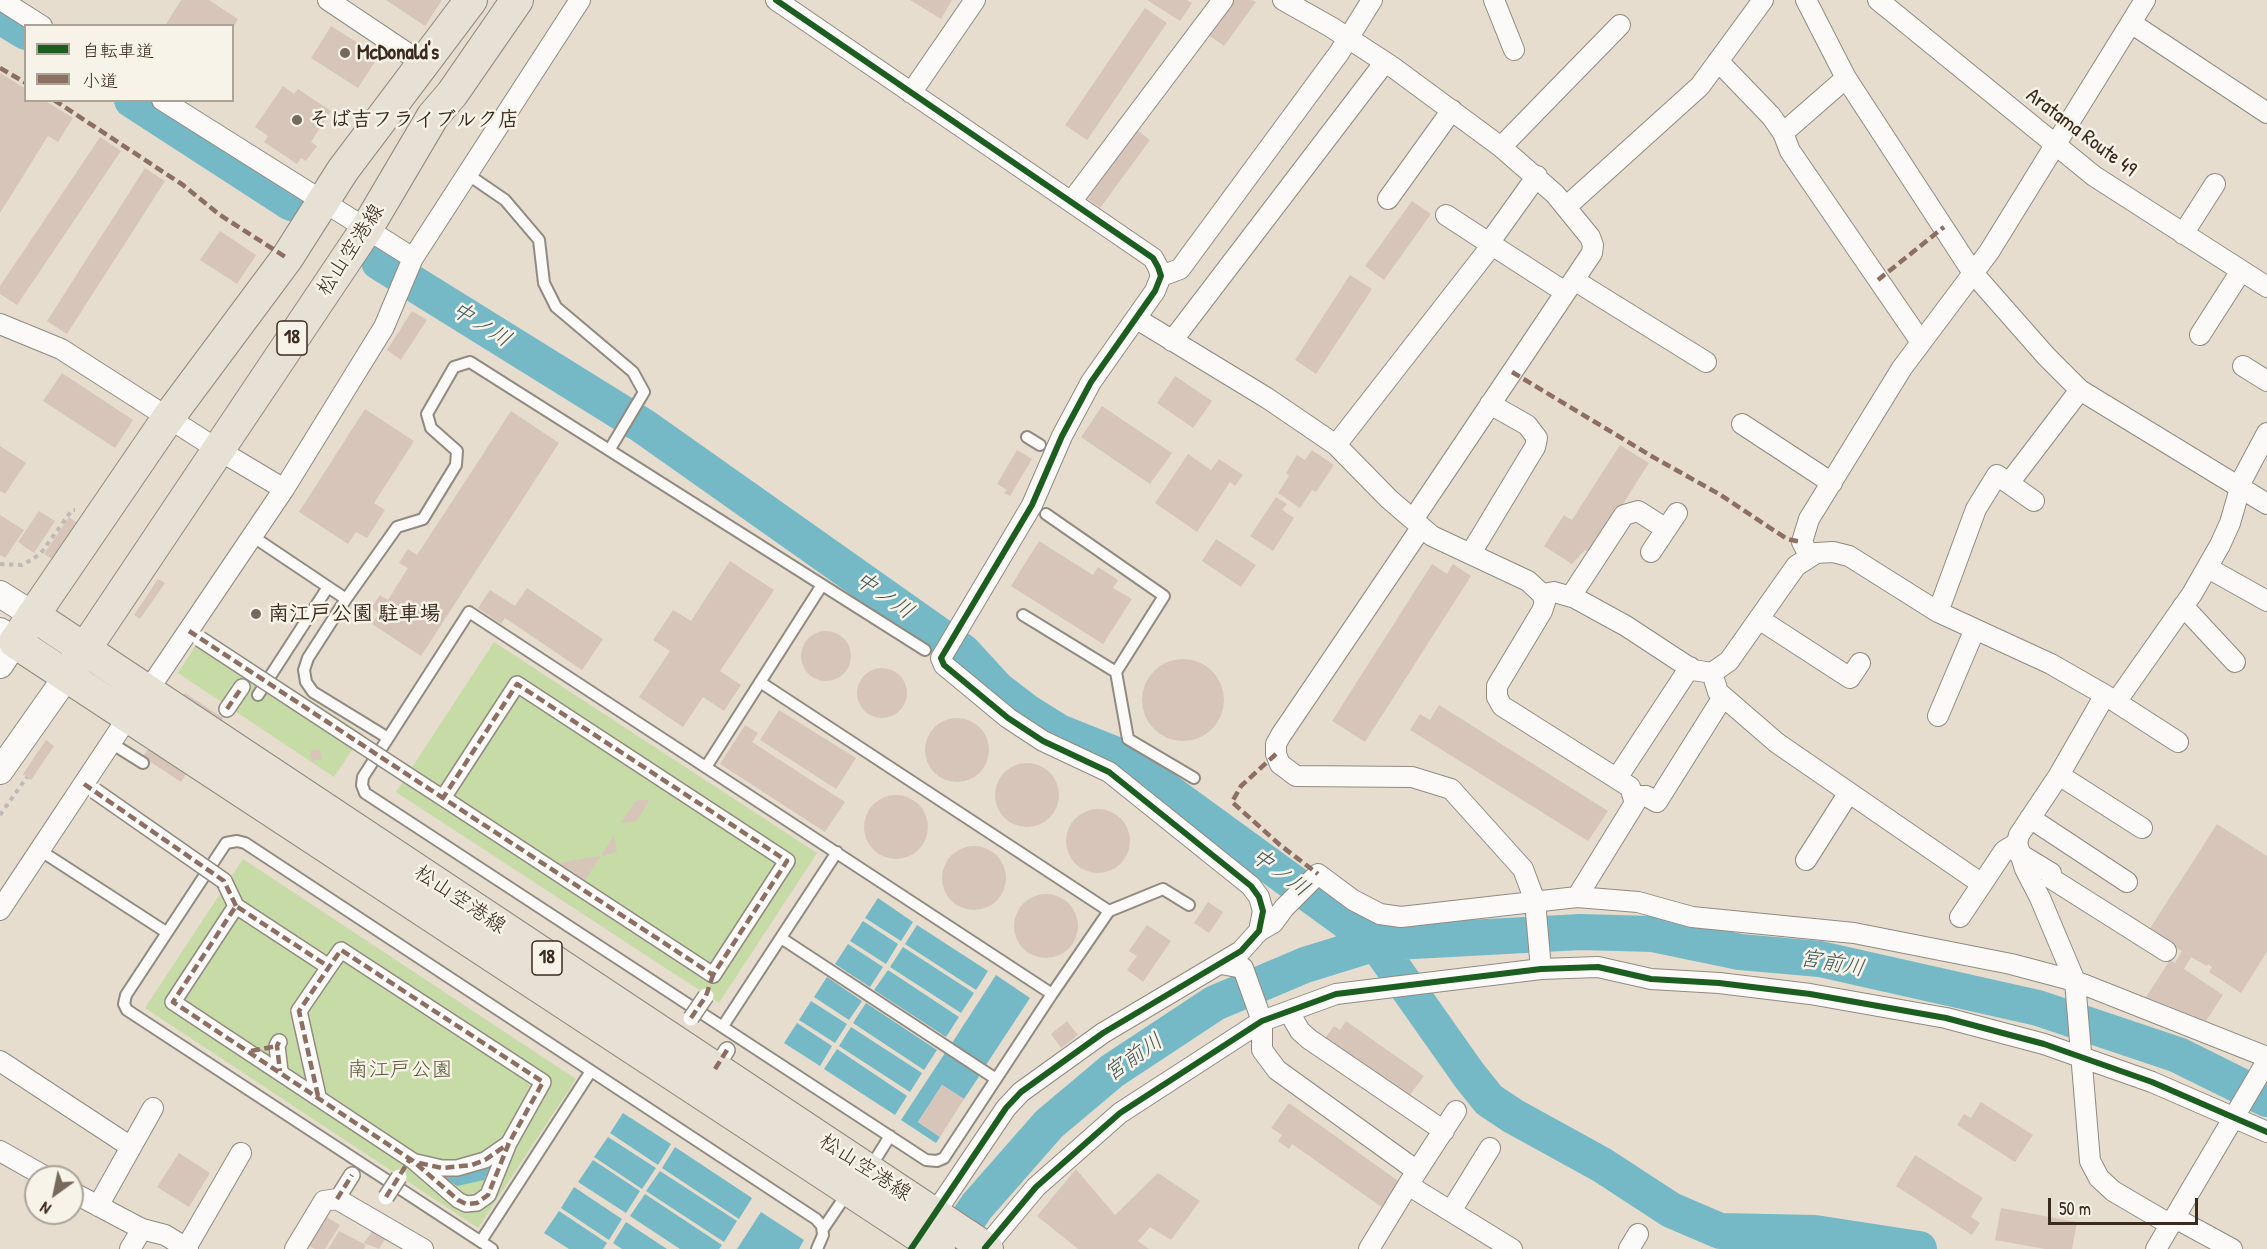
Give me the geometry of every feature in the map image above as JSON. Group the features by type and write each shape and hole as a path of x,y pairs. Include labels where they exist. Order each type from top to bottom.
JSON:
{"main road":[{"name":"松山空港線","path":"471,0 343,170 287,258 168,418 33,615 5,646 67,676 128,717 859,1180"},
{"name":"松山空港線","path":"67,676 367,228 433,116 452,94 517,0"},
{"name":"松山空港線","path":"33,615 147,692 721,1059 859,1180 930,1236 984,1247"}],"street":[{"path":"1,0 39,24"},
{"path":"328,0 425,64"},
{"path":"147,692 195,635 252,536 284,489 384,327 407,271 580,0"},
{"path":"776,0 800,7 911,93 1153,258 1161,276 1155,291 1091,382 1040,445 1039,510 957,629 937,653 944,665 1008,718 1043,741 1109,772 1251,886 1262,904 1263,918 1259,931"},
{"path":"911,93 975,0"},
{"path":"1071,202 1223,0"},
{"path":"1283,0 1384,62 1501,147 1567,206 1590,237 1593,245 1592,253 1490,404 1418,523 1276,744 1276,754 1280,764 1288,773 1296,776 1412,777 1451,789 1523,869 1536,907 1540,965"},
{"path":"1161,276 1180,269 1348,38 1372,0"},
{"path":"1494,0 1514,50"},
{"path":"1567,206 1700,86 1763,0"},
{"path":"1806,0 1846,78 1973,273 2046,356 2080,390 2267,504"},
{"name":"Aratama Route 49","path":"1878,0 1900,7 2055,147 2094,176 2267,287"},
{"path":"1809,557 1802,542 1803,535 1832,483 1921,342 1973,273 2055,147 2145,0"},
{"path":"2131,23 2267,113"},
{"path":"1501,147 1620,25"},
{"path":"1718,61 1771,116 1783,133 1790,150 1921,342"},
{"path":"1172,341 1384,62"},
{"path":"1783,133 1846,78"},
{"path":"165,102 367,228 407,271"},
{"path":"1388,199 1452,110"},
{"path":"1336,445 1490,244 1536,176"},
{"path":"2183,234 2215,184"},
{"path":"1446,215 1490,244 1570,286 1706,363"},
{"path":"2200,335 2241,271"},
{"path":"1137,319 1267,398 1336,445 1389,499 1418,523 1471,553 1528,581 1542,594 1545,602 1542,611 1500,681 1497,697 1502,706 1629,787 1635,803 1576,897"},
{"path":"0,324 61,348 217,449 284,489"},
{"path":"2243,366 2267,381"},
{"path":"2009,483 2080,390"},
{"path":"1471,553 1538,438 1527,425 1490,404"},
{"path":"1742,424 1832,483"},
{"path":"2232,1249 2113,1191 2094,1170 2089,1154 2083,1052 2075,986 2018,848 2019,835 2110,699 2184,606 2208,568 2230,522 2239,488 2267,433"},
{"path":"1938,612 1976,509 1997,475 2034,501"},
{"path":"1571,597 1624,515 1638,511 1672,521 1651,552"},
{"path":"1542,594 1554,592 1571,597 1626,626 1690,668 1712,673 1729,661 1796,566 1809,557 1833,552 1849,556 1938,612 2070,673 2178,742"},
{"path":"2208,568 2267,601"},
{"path":"0,594 33,615"},
{"path":"2184,606 2235,662"},
{"path":"1759,619 1850,678 1860,663"},
{"path":"1938,716 1975,629"},
{"path":"195,635 248,678 406,774 713,975"},
{"path":"1617,778 1690,668"},
{"path":"1712,673 1718,692 1777,744 1982,884"},
{"path":"0,771 67,676"},
{"path":"227,709 248,678"},
{"path":"443,798 517,684 787,861 713,975 706,996 691,1018"},
{"path":"1634,796 1646,796 1657,802 1723,697"},
{"path":"0,909 90,788 111,743 128,717"},
{"path":"2059,775 2142,828"},
{"path":"90,788 151,822 224,881 236,906 329,967"},
{"path":"1806,860 1848,794"},
{"path":"2030,818 2127,882"},
{"path":"1960,916 2004,850 2018,848 2051,873 2052,879 2166,951"},
{"path":"930,1236 1006,1108 1021,1092 1103,1033 1178,986 1241,951 1259,931 1273,923 1284,908 1318,874 1353,900 1380,914 1401,917 1536,907 1576,897 1638,903 1692,917 1854,933 2011,964 2075,986 2266,1062 2156,1249"},
{"path":"236,906 173,1002 412,1160 458,1200 473,1204 488,1195 509,1143 543,1082 341,950 295,1017 318,1096"},
{"path":"1221,964 1243,969 1262,1021 1262,1050 1277,1070 1451,1211 1512,1249"},
{"path":"984,1247 1036,1187 1120,1113 1262,1021 1336,993 1406,986 1540,965 1598,967 1651,979 1719,983 1900,1008 2083,1052 2152,1082 2236,1113 2267,1132"},
{"path":"1289,1012 1300,1031 1309,1039 1444,1131"},
{"path":"251,1052 278,1044 280,1071"},
{"path":"0,1061 131,1147"},
{"path":"98,1206 153,1108"},
{"path":"1369,1249 1456,1112"},
{"path":"412,1160 442,1168 457,1168 486,1160 509,1143"},
{"path":"1451,1211 1490,1148"},
{"path":"0,1150 26,1165"},
{"path":"84,1198 142,1229 165,1235 187,1248 241,1153"},
{"path":"387,1197 412,1160"},
{"path":"337,1199 352,1175"},
{"path":"295,1249 324,1201 337,1199 423,1249"},
{"path":"130,1249 142,1229"}],"lane":[{"path":"467,174 505,200 539,240 544,284 556,307 633,372 644,392 610,449"},
{"path":"388,738 313,692 306,682 304,670 308,658 346,599 397,527 423,519 457,463 456,449 433,430 427,417 439,389 456,365 468,362 476,364 822,585 937,653"},
{"path":"1039,510 1164,596 1116,672 1128,739 1194,778"},
{"path":"252,536 346,599"},
{"path":"706,767 822,585"},
{"path":"258,695 328,587"},
{"path":"1052,994 469,612 362,779 365,793 929,1161 942,1160 1109,911 1163,889 1189,905"},
{"path":"1023,615 1116,672"},
{"path":"760,682 1109,911"},
{"path":"111,743 143,763"},
{"path":"492,1249 129,1012 124,1004 126,995 220,849 228,842 240,841 816,1220 823,1229"},
{"path":"41,851 166,932"},
{"path":"723,1026 837,852"},
{"path":"781,938 996,1079"},
{"path":"481,1242 591,1071"},
{"path":"817,1249 823,1238 823,1229 890,1136"}],"path":[{"path":"0,564 22,565 33,559 41,553 72,510 83,510"},
{"path":"0,815 27,777"}],"green space":[{"path":"494,642 817,853 719,1003 396,792"},
{"path":"196,645 259,680 253,691 262,698 276,678 363,734 334,777 178,673"},
{"name":"南江戸公園","path":"243,859 576,1079 478,1228 145,1008"}],"water":[{"path":"878,898 913,922 901,941 865,918"},
{"path":"863,921 898,944 886,964 850,941"},
{"path":"917,925 988,971 976,990 905,944"},
{"path":"848,944 883,967 870,987 835,964"},
{"path":"903,947 974,993 961,1013 890,967"},
{"path":"888,970 959,1017 946,1037 874,990"},
{"path":"996,975 1030,998 986,1065 952,1043"},
{"path":"827,977 862,1001 849,1020 814,997"},
{"path":"811,1001 847,1024 835,1043 799,1020"},
{"path":"866,1003 937,1050 924,1070 853,1023"},
{"path":"797,1023 832,1046 820,1066 784,1043"},
{"path":"851,1027 922,1073 910,1092 839,1046"},
{"path":"837,1049 907,1096 895,1115 824,1069"},
{"path":"945,1053 980,1075 964,1099 942,1085 918,1122 940,1137 936,1143 901,1120"},
{"path":"623,1113 671,1144 658,1165 610,1133"},
{"path":"608,1137 656,1168 642,1189 594,1157"},
{"path":"675,1147 752,1198 739,1219 662,1168"},
{"path":"593,1160 640,1191 626,1213 578,1182"},
{"path":"492,1162 484,1180 457,1186 445,1178 446,1172"},
{"path":"660,1171 737,1221 724,1242 646,1191"},
{"path":"574,1187 622,1219 609,1240 561,1208"},
{"path":"645,1194 722,1245 719,1249 680,1249 630,1216"},
{"path":"559,1211 607,1243 603,1249 569,1249 544,1233"},
{"path":"761,1212 804,1240 799,1249 737,1249"},
{"path":"626,1222 667,1249 622,1249 613,1243"}],"building":[{"path":"181,0 209,0 238,19 234,26 234,24 166,24"},
{"path":"386,0 442,0 425,26"},
{"path":"910,0 952,0 941,19"},
{"path":"1147,0 1187,0 1192,3 1180,21"},
{"path":"1231,0 1256,2 1224,46 1207,34"},
{"path":"1145,8 1167,23 1087,140 1065,125"},
{"path":"331,26 379,56 358,88 311,58"},
{"path":"0,73 24,88 24,102 47,102 73,118 58,142 48,136 0,213"},
{"path":"283,86 294,94 298,89 331,111 311,142 317,146 306,161 301,158 297,164 264,142 268,136 255,127"},
{"path":"1134,128 1150,140 1100,208 1084,196"},
{"path":"100,137 121,151 17,305 0,294 0,286"},
{"path":"145,168 165,181 67,334 47,321"},
{"path":"1412,201 1431,214 1384,280 1365,266"},
{"path":"220,231 256,255 237,284 200,260"},
{"path":"1350,275 1372,289 1316,374 1295,360"},
{"path":"412,311 427,320 401,360 387,350"},
{"path":"62,373 133,420 115,448 43,401"},
{"path":"1175,376 1212,401 1193,428 1157,403"},
{"path":"1102,406 1172,453 1150,484 1081,437"},
{"path":"365,409 414,441 374,503 385,510 367,538 356,532 348,544 299,512"},
{"path":"511,411 559,443 421,656 372,624 379,613 371,608 380,595 388,600 408,568 399,563 408,549 417,555"},
{"path":"1620,445 1649,463 1591,554 1585,550 1572,564 1544,546 1564,515 1572,520"},
{"path":"0,446 26,463 5,494 0,491"},
{"path":"1017,450 1032,459 1010,496 1004,493 1007,490 997,484"},
{"path":"1312,450 1334,465 1316,492 1312,490 1300,508 1278,493 1289,476 1286,473 1297,455 1305,460"},
{"path":"1188,454 1211,470 1219,459 1243,475 1235,486 1230,482 1197,532 1155,503"},
{"path":"1276,497 1287,504 1282,510 1294,518 1273,551 1250,536"},
{"path":"39,511 55,521 34,553 18,542"},
{"path":"0,515 24,530 5,558 0,555"},
{"path":"69,517 77,523 52,559 44,554"},
{"path":"1216,539 1256,565 1241,587 1202,561"},
{"path":"1039,541 1093,575 1098,567 1118,580 1113,588 1132,599 1103,644 1011,586"},
{"path":"730,561 774,590 720,671 741,685 724,711 703,697 683,727 639,697 670,651 653,640 673,610 691,621"},
{"path":"1432,564 1447,574 1453,564 1471,576 1365,742 1332,721"},
{"path":"158,579 165,583 140,619 134,615"},
{"path":"527,588 603,639 582,670 505,618 501,624 478,608 490,590 515,606"},
{"path":"826,631 840,635 847,642 851,656 847,670 840,677 826,681 812,677 805,670 801,656 805,642 812,635"},
{"path":"1183,659 1199,662 1212,671 1221,684 1224,700 1221,716 1212,729 1199,738 1183,741 1167,738 1154,729 1145,716 1142,700 1145,684 1154,671 1167,662"},
{"path":"882,668 896,672 903,679 907,693 903,707 896,714 882,718 868,714 861,707 857,693 861,679 868,672"},
{"path":"185,693 223,718 219,724 181,700"},
{"path":"1439,705 1608,811 1588,841 1410,730 1420,714 1430,720"},
{"path":"779,710 856,758 836,789 760,740"},
{"path":"951,718 963,718 980,727 987,738 989,750 987,762 980,773 963,782 951,782 939,777 930,768 925,756 925,744 930,732 939,723"},
{"path":"745,725 758,733 752,742 845,802 825,832 720,764"},
{"path":"46,740 54,746 31,780 23,774"},
{"path":"148,749 186,774 181,782 143,757"},
{"path":"319,749 322,759 312,761 310,751"},
{"path":"1021,763 1033,763 1050,772 1057,783 1059,795 1057,807 1050,818 1033,827 1021,827 1009,822 1000,813 995,801 995,789 1000,777 1009,768"},
{"path":"890,795 902,795 919,804 926,815 928,827 926,839 919,850 902,859 890,859 878,854 869,845 864,833 864,821 869,809 878,800"},
{"path":"650,799 637,821 621,823 635,801"},
{"path":"1092,809 1104,809 1121,818 1128,829 1130,841 1128,853 1121,864 1104,873 1092,873 1080,868 1071,859 1066,847 1066,835 1071,823 1080,814"},
{"path":"2217,824 2267,856 2267,952 2241,993 2209,972 2212,967 2208,964 2207,966 2191,957 2184,969 2223,995 2206,1021 2146,997 2170,960 2175,963 2182,951 2149,930"},
{"path":"614,835 617,852 601,856"},
{"path":"968,846 980,846 997,855 1004,866 1006,878 1004,890 997,901 980,910 968,910 956,905 947,896 942,884 942,872 947,860 956,851"},
{"path":"601,856 581,886 549,865 586,858"},
{"path":"1040,894 1052,894 1069,903 1076,914 1078,926 1076,938 1069,949 1052,958 1040,958 1028,953 1019,944 1014,932 1014,920 1019,908 1028,899"},
{"path":"1208,902 1223,912 1209,933 1194,923"},
{"path":"1147,925 1171,941 1143,982 1127,970 1137,956 1129,951"},
{"path":"1067,1021 1078,1035 1061,1048 1051,1034"},
{"path":"1346,1021 1424,1076 1409,1096 1325,1038 1334,1026 1340,1030"},
{"path":"942,1085 964,1099 940,1137 918,1122"},
{"path":"1981,1102 2033,1135 2015,1162 1957,1125 1964,1114 1971,1118"},
{"path":"1289,1103 1401,1183 1383,1208 1292,1144 1289,1149 1278,1141 1282,1135 1271,1128"},
{"path":"179,1153 210,1173 189,1207 157,1187"},
{"path":"1915,1155 1983,1198 1971,1217 1980,1223 1972,1235 1896,1186"},
{"path":"1076,1169 1115,1215 1158,1173 1200,1201 1171,1240 1150,1227 1138,1241 1149,1249 1078,1249 1037,1216"},
{"path":"2001,1208 2077,1222 2072,1249 2045,1249 1995,1240"},
{"path":"323,1215 340,1225 325,1249 315,1249 306,1244"},
{"path":"373,1230 386,1238 379,1249 364,1243"},
{"path":"339,1231 366,1245 364,1249 328,1249"}],"waterway":[{"name":"中ノ川","path":"0,16 24,31"},
{"name":"中ノ川","path":"135,102 291,203"},
{"name":"中ノ川","path":"379,262 643,426 963,652 997,689 1027,712 1059,732 1119,756 1376,943 1469,1075 1489,1100 1513,1116 1602,1165 1671,1210 1720,1231 1815,1233 1919,1249"},
{"name":"宮前川","path":"948,1249 977,1206 1049,1124 1112,1071 1215,1003 1305,965 1376,943 1580,932 1653,934 1740,952 1820,959 2038,1008 2178,1055 2267,1099"}],"marked path":[{"path":"0,68 24,82"},
{"path":"57,102 183,185 220,215 287,258"},
{"path":"1878,280 1944,227"},
{"path":"1512,372 1719,494 1787,539 1802,542"},
{"path":"189,631 443,798 713,975 787,861 517,684 443,798"},
{"path":"227,709 242,687"},
{"path":"1276,754 1241,786 1232,802 1280,845 1318,874"},
{"path":"84,784 224,881 236,906"},
{"path":"318,1096 299,1011 341,950 543,1082 509,1143 488,1195 477,1203 466,1204 458,1200 413,1161 173,1002 236,906 329,967"},
{"path":"691,1018 706,996 713,975"},
{"path":"279,1042 277,1046 280,1071"},
{"path":"251,1051 277,1046"},
{"path":"715,1069 727,1050"},
{"path":"419,1163 442,1168 472,1165 485,1160 508,1144"},
{"path":"386,1197 410,1159"},
{"path":"337,1199 352,1175"}],"cycle path":[{"path":"776,0 1153,258 1158,267 1161,276 1155,291 1091,382 1062,436 1032,505 941,658 944,665 1008,718 1043,741 1109,772 1251,886 1259,897 1263,911 1259,931 1241,951 1103,1033 1021,1092 1006,1108 911,1249"},
{"path":"985,1248 1036,1187 1120,1113 1262,1021 1336,994 1541,969 1598,967 1651,979 1719,983 1810,994 1946,1018 2044,1044 2152,1082 2267,1132"}],"place":[{"name":"McDonald's","path":"345,53"},
{"name":"そば吉フライブルク店","path":"297,120"},
{"name":"南江戸公園 駐車場","path":"256,614"}]}
